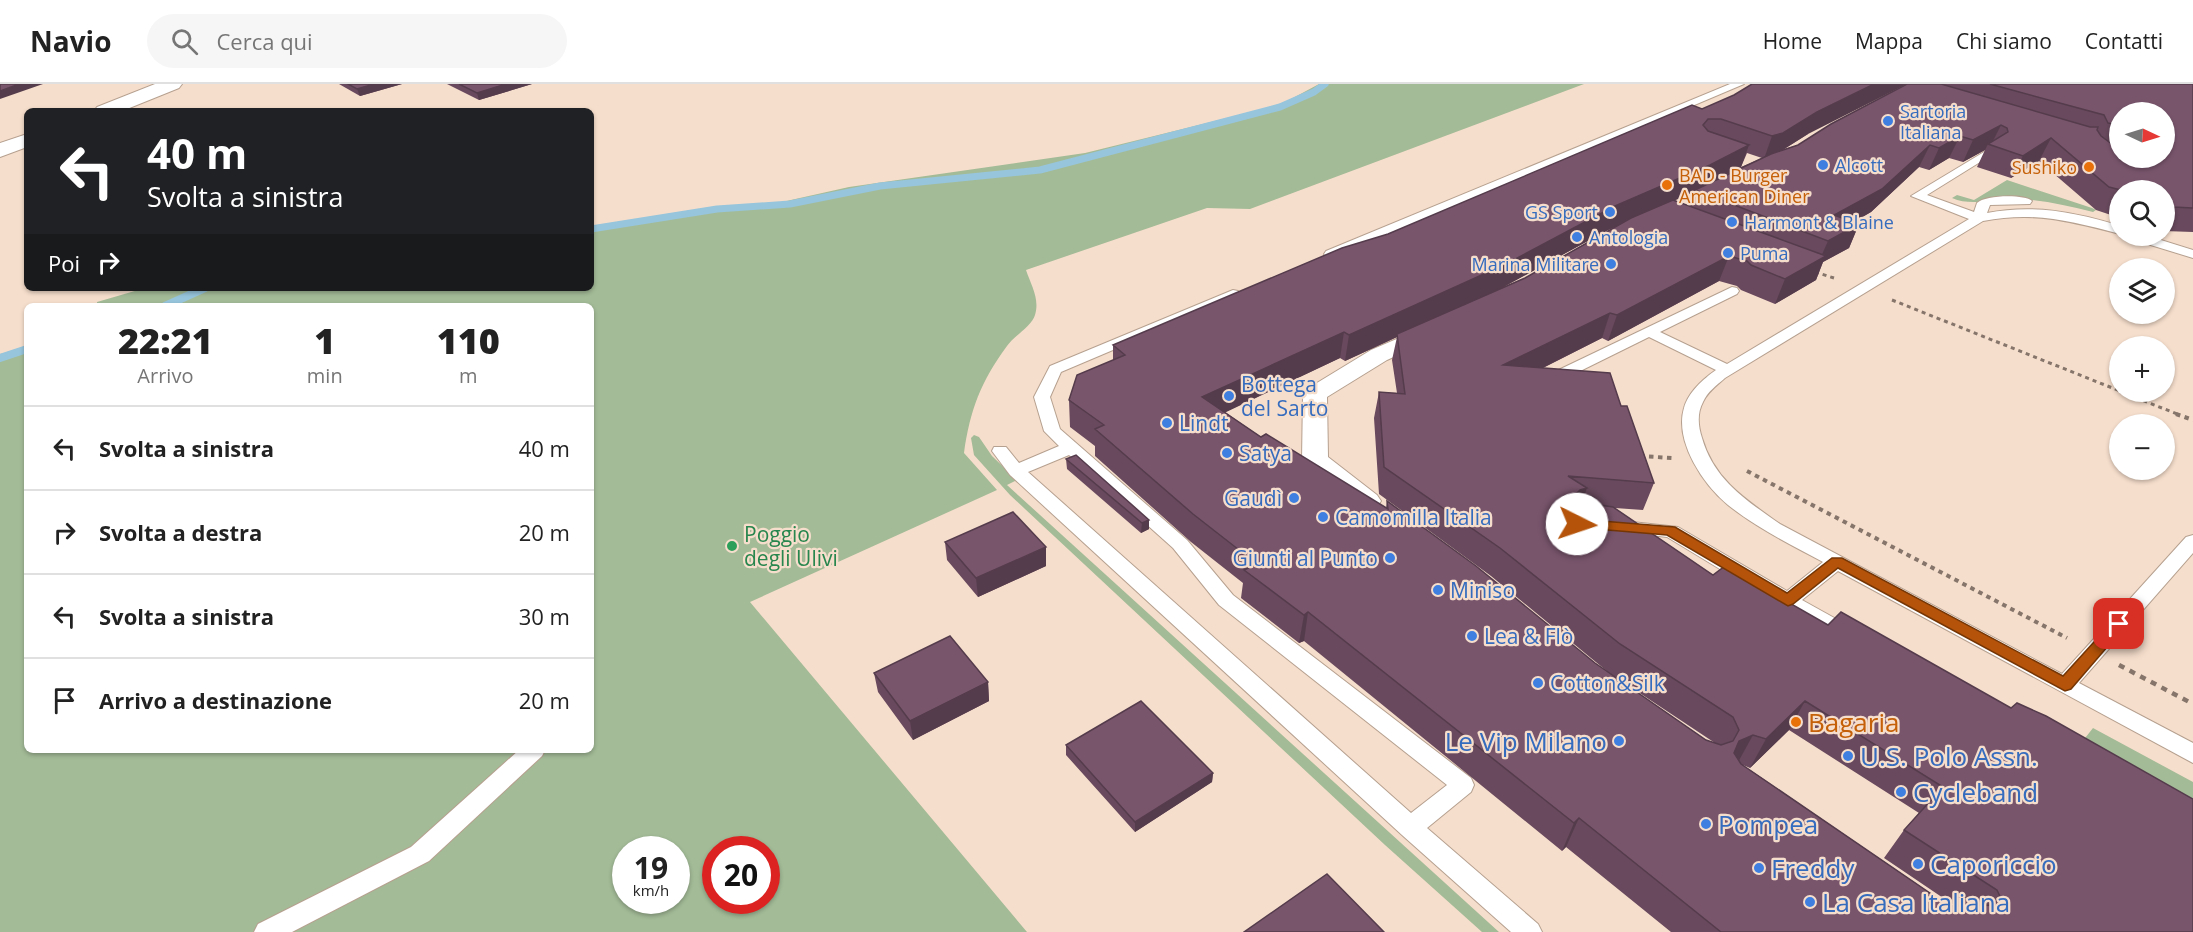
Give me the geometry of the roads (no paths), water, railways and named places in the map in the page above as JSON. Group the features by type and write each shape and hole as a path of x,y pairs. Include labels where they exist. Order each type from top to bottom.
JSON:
{"street":[{"path":"112,108 172,84"},
{"path":"0,151 24,141"},
{"path":"1385,515 1315,460 1315,394 1379,355 1447,324"}],"lane":[{"path":"1320,258 1739,84"},
{"path":"1979,218 1917,196 1989,152"},
{"path":"1979,218 1983,203 1994,200 2055,205 2109,217"},
{"path":"2109,227 2086,220 2034,211 2003,212 1979,218 1728,370 1701,392 1691,411 1692,435 1702,461 1727,495 1774,528 2193,754"},
{"path":"2175,242 2193,253"},
{"path":"2170,246 2193,253"},
{"path":"1254,286 1055,369 1042,397 1052,431 1180,544 1226,600 1463,785 1410,828"},
{"path":"1554,378 1732,291"},
{"path":"1649,332 1728,370"},
{"path":"1016,471 1070,448"},
{"path":"1000,451 1016,471 1410,828 1529,932"},
{"path":"1601,525 1671,531 1869,647"},
{"path":"2065,684 2193,541"},
{"path":"1788,601 1837,561"},
{"path":"267,932 420,854 531,753"}],"waterway":[{"path":"594,229 717,209 790,204 880,186 1040,170 1280,107 1314,92 1325,84"},
{"path":"172,303 198,291"},
{"path":"0,358 24,350"}],"place":[{"name":"Sartoria Italiana","path":"1888,121"},
{"name":"Alcott","path":"1823,165"},
{"name":"Sushiko","path":"2089,167"},
{"name":"BAD - Burger American Diner","path":"1667,185"},
{"name":"GS Sport","path":"1610,212"},
{"name":"Harmont & Blaine","path":"1732,222"},
{"name":"Antologia","path":"1577,237"},
{"name":"Puma","path":"1728,253"},
{"name":"Marina Militare","path":"1611,264"},
{"name":"Bottega del Sarto","path":"1229,396"},
{"name":"Lindt","path":"1167,423"},
{"name":"Satya","path":"1227,453"},
{"name":"Gaudì","path":"1294,498"},
{"name":"Camomilla Italia","path":"1323,517"},
{"name":"Poggio degli Ulivi","path":"732,546"},
{"name":"Giunti al Punto","path":"1390,558"},
{"name":"Miniso","path":"1438,590"},
{"name":"Lea & Flò","path":"1472,636"},
{"name":"Cotton&Silk","path":"1538,683"},
{"name":"Bagaria","path":"1796,722"},
{"name":"Le Vip Milano","path":"1619,741"},
{"name":"U.S. Polo Assn.","path":"1848,756"},
{"name":"Cycleband","path":"1901,792"},
{"name":"Pompea","path":"1706,824"},
{"name":"Caporiccio","path":"1918,864"},
{"name":"Freddy","path":"1759,868"},
{"name":"La Casa Italiana","path":"1810,902"}]}
